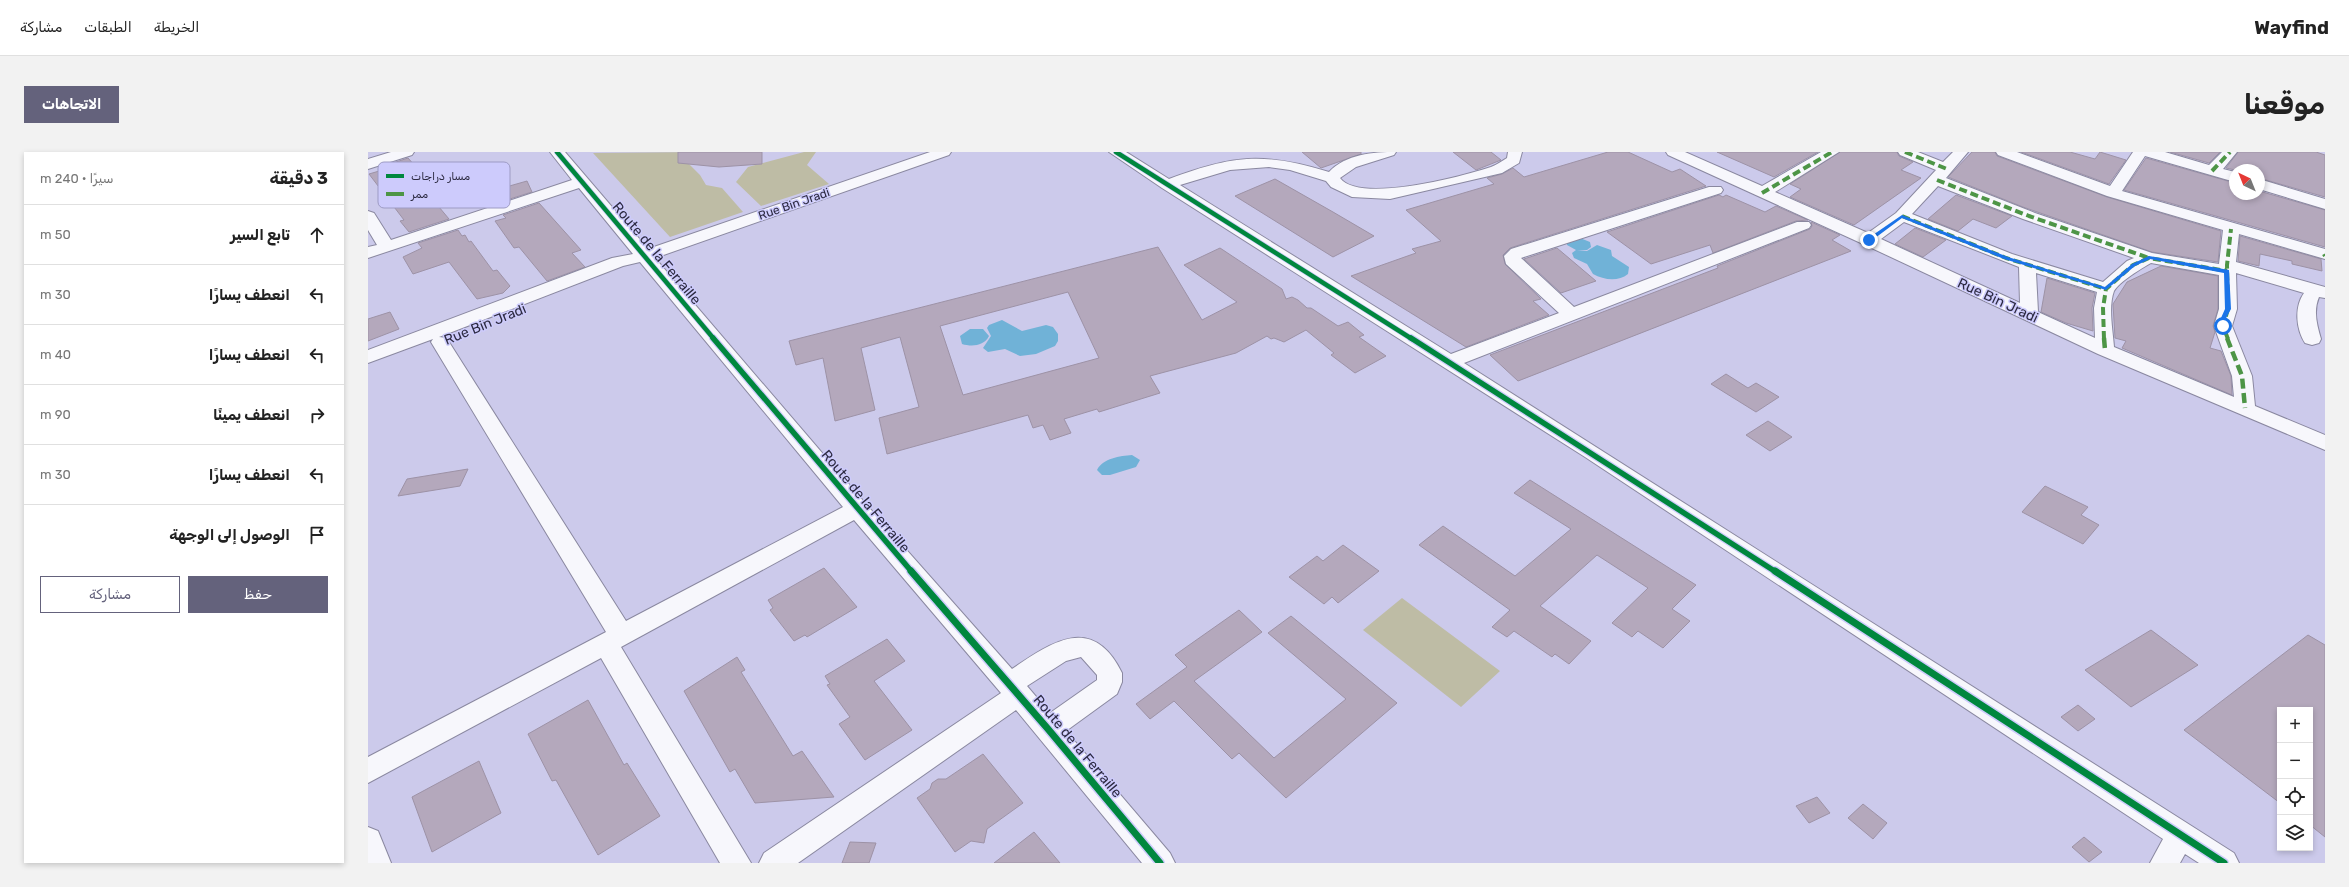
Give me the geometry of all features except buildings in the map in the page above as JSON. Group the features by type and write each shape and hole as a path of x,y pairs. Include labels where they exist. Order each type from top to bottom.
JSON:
{"street":[{"path":"368,164 407,152"},
{"name":"Route de la Ferraille","path":"556,152 857,509 1048,729 1160,863"},
{"name":"Rue Bin Jradi","path":"368,357 592,271 645,256 944,152"},
{"path":"1116,152 1599,456 2180,835 2216,861"},
{"path":"1332,178 1336,172 1345,167 1389,152"},
{"path":"1167,185 1216,168 1253,162 1270,162 1288,165 1332,178 1336,184 1358,194 1390,194 1498,170 1514,160 1515,152"},
{"name":"Rue Bin Jradi","path":"1673,152 1869,240 2104,350 2245,408 2325,443"},
{"path":"1762,193 1831,152"},
{"path":"1905,152 1942,174 2029,216 2149,258 2227,268 2320,292"},
{"path":"1869,240 1902,216 1942,174 1960,152"},
{"path":"2003,152 2113,193 2231,229 2325,255"},
{"path":"2113,193 2140,152"},
{"path":"2149,152 2229,175"},
{"path":"2212,171 2230,152"},
{"path":"510,206 582,182"},
{"path":"2265,186 2325,204"},
{"path":"1571,314 1512,260 1512,256 1517,252 1715,190"},
{"path":"368,252 502,208"},
{"path":"368,216 386,246"},
{"path":"1902,216 2027,265 2106,289"},
{"path":"1448,362 1802,225"},
{"path":"2231,229 2227,268 2228,309 2224,318 2223,326 2242,376 2245,408"},
{"name":"Rue Bin Jradi","path":"368,370 623,270 645,256"},
{"path":"2104,350 2103,308 2106,289 2133,265 2149,258"},
{"path":"2027,265 2029,314"},
{"path":"2312,339 2306,321 2305,311 2310,296 2320,292"},
{"path":"440,342 614,639 736,863"},
{"path":"368,771 857,509"},
{"path":"774,863 1073,647 1085,647 1094,653 1109,670 1111,676 1108,686 1099,694 1048,729"},
{"path":"2165,863 2180,835"},
{"path":"368,840 376,863"}],"shaded area":[{"path":"696,152 691,156 689,164 700,175 706,185 722,188 743,212 670,237 593,153"},
{"path":"804,152 816,152 807,165 829,184 761,206 736,182 748,167"},
{"path":"1402,598 1500,671 1461,707 1363,630"}],"water":[{"path":"1580,238 1590,242 1591,247 1587,250 1577,251 1587,251 1597,245 1611,250 1612,256 1629,267 1628,274 1624,277 1611,279 1602,278 1593,274 1587,264 1574,258 1572,253 1576,250 1567,245 1567,241"},
{"path":"1002,320 1022,331 1046,325 1053,327 1058,334 1058,341 1055,346 1036,354 1020,356 1005,349 988,352 983,348 991,336 987,328 989,325"},
{"path":"970,329 983,329 989,336 981,344 962,344 960,336"},
{"path":"1132,455 1140,460 1136,467 1110,475 1102,475 1097,470 1108,460"}],"marked path":[{"path":"1762,193 1832,152"},
{"path":"1905,152 1947,169"},
{"path":"2212,171 2230,152"},
{"path":"1937,180 2029,216 2149,258"},
{"path":"1902,216 2006,258 2106,289"},
{"path":"2231,229 2227,265 2228,309 2224,318 2223,326 2242,376 2245,408"},
{"path":"2105,350 2103,308 2106,289 2133,265 2149,258 2227,271"}],"cycle path":[{"path":"557,152 857,509 1048,729 1160,863"},
{"path":"1116,152 1592,452 2224,863"}],"route":[{"path":"1869,240 1902,216 2006,258 2106,289 2133,265 2149,258 2201,266 2227,272 2228,309 2224,318 2223,326"}]}
